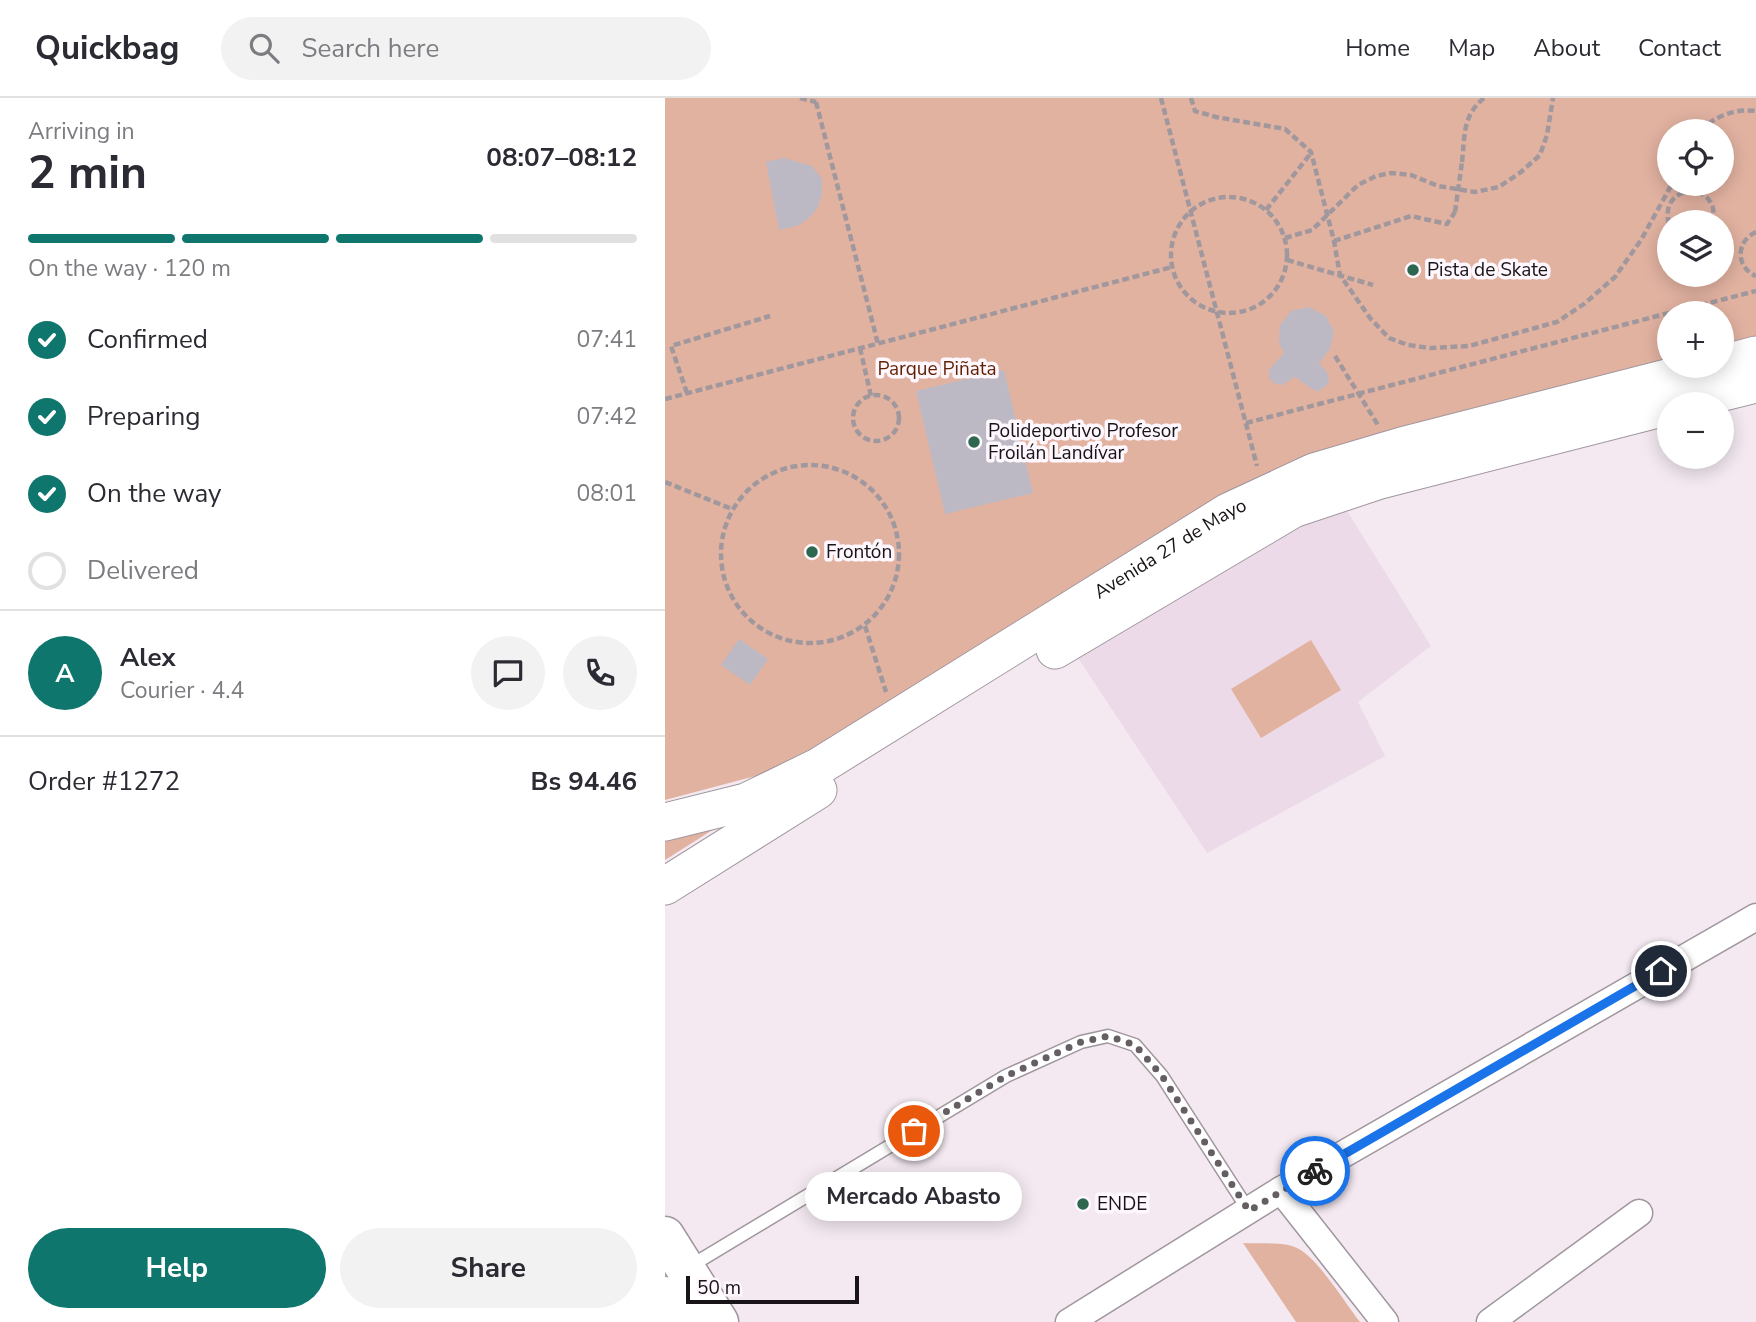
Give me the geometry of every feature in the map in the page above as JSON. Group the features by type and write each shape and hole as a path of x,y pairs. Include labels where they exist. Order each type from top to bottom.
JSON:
{"highway":[{"path":"665,1236 681,1322"},
{"path":"675,1283 719,1322"}],"main road":[{"path":"1734,361 1756,355"},
{"name":"Avenida 27 de Mayo","path":"665,822 747,803 818,767 1228,513 1314,472 1402,446 1667,378"},
{"path":"1724,392 1756,384"},
{"name":"Avenida 27 de Mayo","path":"665,886 841,776 1293,509 1380,480 1657,409"}],"street":[{"path":"1084,1318 1281,1190 1756,917"},
{"path":"1281,1190 1385,1322"},
{"path":"1490,1322 1640,1213"}],"lane":[{"path":"675,1283 1006,1076 1081,1042 1108,1036 1135,1045 1162,1076 1249,1211"}],"path":[{"path":"800,98 818,100 879,344"},
{"path":"1161,98 1265,494"},
{"path":"1191,98 1195,111 1285,129 1311,152 1334,241 1339,275 1370,318 1389,338 1408,345 1430,348 1469,346 1557,322 1584,304 1615,277 1641,240 1665,196"},
{"path":"1334,241 1411,216 1447,224 1455,212 1466,126 1471,108 1483,98"},
{"path":"1285,238 1312,230 1358,185 1376,176 1391,173 1411,175 1439,186 1475,192 1499,187 1540,155 1553,98"},
{"path":"1715,119 1745,110 1756,111"},
{"path":"1266,209 1311,152"},
{"path":"1669,210 1672,200 1685,192 1701,193 1712,204 1714,210"},
{"path":"1234,196 1251,200 1266,209 1274,218 1285,238 1287,260 1279,283 1263,302 1249,310 1233,314 1218,312 1203,307 1180,288 1172,267 1171,243 1177,228 1191,210 1200,203 1217,197 1234,196"},
{"path":"1667,196 1672,200"},
{"path":"1756,232 1745,240 1740,255 1746,270 1756,276"},
{"path":"1287,260 1373,285"},
{"path":"665,399 1172,267"},
{"path":"1717,301 1756,291"},
{"path":"687,393 668,346 770,316"},
{"path":"1246,423 1657,316"},
{"path":"860,348 871,396"},
{"path":"1335,356 1381,429"},
{"path":"879,395 893,402 899,415 896,430 891,436 878,442 870,441 858,433 853,418 858,404 871,396 879,395"},
{"path":"799,465 827,466 840,470 853,475 874,491 891,514 899,544 897,574 886,603 865,626 838,640 807,645 777,639 751,623 731,598 721,569 721,538 732,509 750,488 772,472 799,465"},
{"path":"665,482 732,509"},
{"path":"865,626 896,720"}],"shaded area":[{"path":"1341,501 1431,646 1358,702 1385,756 1207,853 1070,646"}],"green space":[{"name":"Parque Piñata","path":"665,98 1756,98 1756,349 1734,354 1734,301 1657,301 1657,369 1388,440 827,757 665,800"},
{"path":"1311,640 1341,690 1261,738 1231,689"},
{"path":"752,805 665,860 665,827"},
{"path":"1243,1243 1279,1244 1299,1249 1323,1272 1360,1322 1296,1322"}],"building":[{"path":"784,158 812,166 822,179 822,195 817,209 808,219 797,226 779,230 766,162"},
{"path":"1309,307 1326,316 1334,332 1330,349 1319,363 1327,372 1329,383 1319,391 1295,377 1282,385 1275,384 1269,378 1269,370 1284,353 1279,344 1280,325 1291,311"},
{"name":"Polideportivo Profesor Froilán Landívar","path":"1004,370 1033,493 945,514 916,391"},
{"path":"739,639 768,659 750,685 721,665"}],"way so far":[{"path":"914,1131 1006,1076 1081,1042 1108,1036 1135,1045 1162,1076 1249,1211 1315,1171"}],"place":[{"name":"Pista de Skate","path":"1413,270"},
{"name":"Polideportivo Profesor Froilán Landívar","path":"974,442"},
{"name":"Frontón","path":"812,552"},
{"name":"Mercado Abasto","path":"914,1131"},
{"name":"ENDE","path":"1083,1204"}],"route":[{"path":"1315,1171 1661,971"}]}
